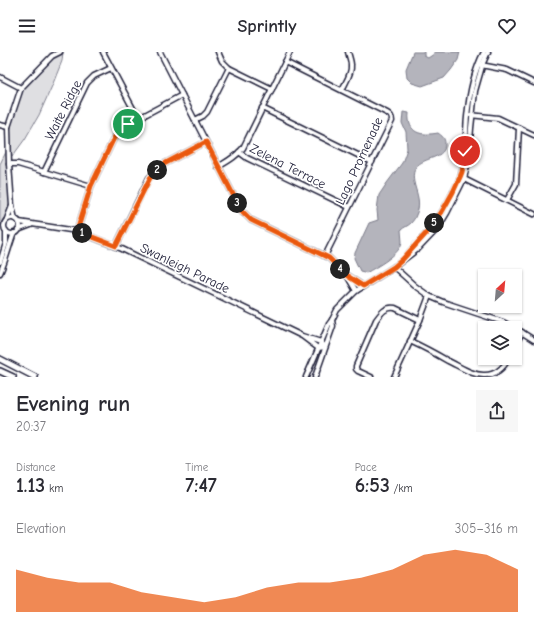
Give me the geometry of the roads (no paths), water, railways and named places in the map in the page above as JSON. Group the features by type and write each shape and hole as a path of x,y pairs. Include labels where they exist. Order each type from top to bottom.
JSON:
{"main road":[{"path":"0,359 35,377"},
{"path":"0,371 13,377"}],"street":[{"path":"48,52 52,56"},
{"path":"0,273 10,243 19,226 12,206 8,127 21,88 52,56 60,52"},
{"path":"103,52 138,118"},
{"path":"160,52 241,210 251,220 329,258 346,275 363,286"},
{"path":"218,52 222,60 229,68 272,89"},
{"path":"218,167 232,159 243,148 290,52"},
{"path":"342,90 352,67 348,52"},
{"path":"480,65 484,52"},
{"path":"306,377 329,324 338,310 356,291 394,267 402,260 431,228 462,178 475,74 488,52"},
{"name":"Lago Promenade","path":"284,62 387,113 392,118 392,121 325,256"},
{"path":"480,65 507,70 534,83"},
{"name":"Waite Ridge","path":"44,172 87,83 94,76 111,68"},
{"path":"195,120 207,112 229,68"},
{"path":"0,77 21,88"},
{"path":"77,231 91,186 114,138 128,124 182,95"},
{"path":"262,108 372,162"},
{"path":"470,115 498,118 534,135"},
{"path":"0,125 8,127"},
{"path":"507,200 516,184 519,128"},
{"path":"116,246 150,178 162,165 206,142"},
{"name":"Zelena Terrace","path":"239,152 247,158 349,207"},
{"path":"9,164 18,164 91,186"},
{"path":"462,178 534,214"},
{"path":"0,262 6,242 3,229 4,222 12,206"},
{"path":"4,222 11,218 17,221"},
{"name":"Swanleigh Parade","path":"17,221 32,225 77,231 116,246 302,336 321,342"},
{"name":"Swanleigh Parade","path":"16,232 32,225"},
{"path":"3,229 10,234 16,232"},
{"path":"394,267 415,286 429,296 499,321"},
{"path":"346,275 356,291"},
{"path":"394,377 420,320 429,296"},
{"path":"371,377 358,371 356,366 376,320 386,308 395,308 420,320"},
{"path":"315,377 333,326 332,320"},
{"path":"522,332 534,340"},
{"name":"Swanleigh Parade","path":"302,336 318,348"},
{"path":"410,341 466,370 479,375 495,373 504,365"},
{"path":"321,342 325,347"},
{"path":"318,348 325,347"}]}
